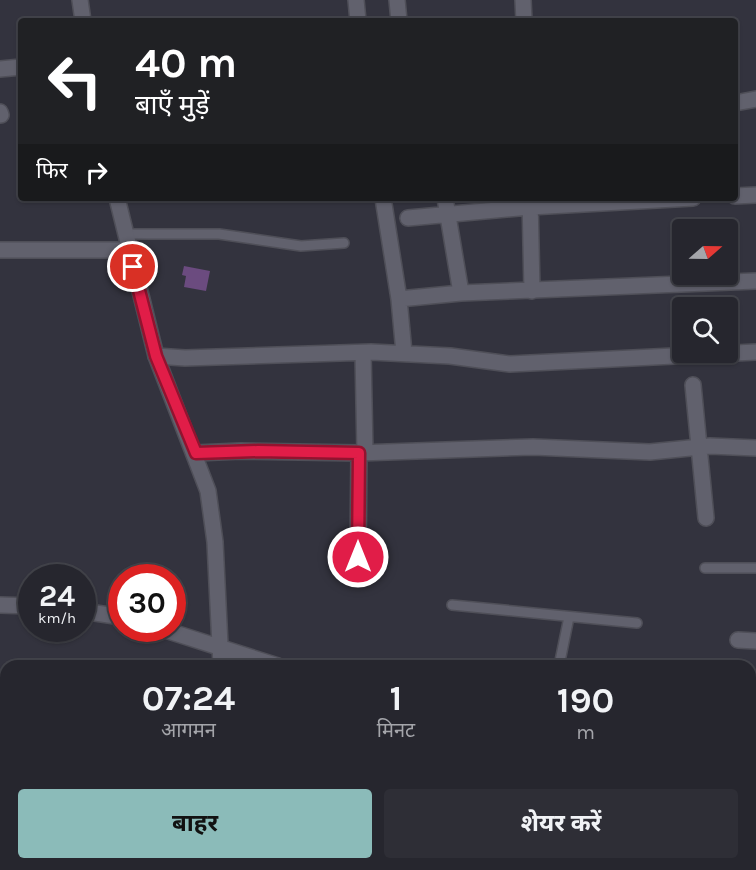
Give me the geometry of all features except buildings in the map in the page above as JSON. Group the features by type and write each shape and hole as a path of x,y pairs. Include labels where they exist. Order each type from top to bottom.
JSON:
{"street":[{"path":"80,0 83,18"},
{"path":"356,0 358,18"},
{"path":"396,0 399,18"},
{"path":"523,0 524,18"},
{"path":"0,69 18,67"},
{"path":"738,102 756,99"},
{"path":"738,195 756,195"},
{"path":"118,201 156,356 196,453 208,491 215,542 220,660"},
{"path":"383,201 399,299 404,353"},
{"path":"445,201 460,293"},
{"path":"408,218 530,203 595,201"},
{"path":"530,203 532,291"},
{"path":"0,250 129,250"},
{"path":"399,299 460,293 756,281"},
{"path":"156,356 404,353 510,364 756,352"},
{"path":"358,557 363,353"},
{"path":"693,385 706,518"},
{"path":"196,453 261,451 362,453 533,447 650,452 700,448 756,448"},
{"path":"0,605 18,606"},
{"path":"186,637 258,660"},
{"path":"738,640 756,641"}],"lane":[{"path":"125,234 219,234 301,246 344,243"},
{"path":"705,568 756,568"},
{"path":"452,605 637,623"},
{"path":"561,660 569,618"}],"route":[{"path":"133,267 156,356 166,385 196,453 291,451 359,453 358,557"}]}
